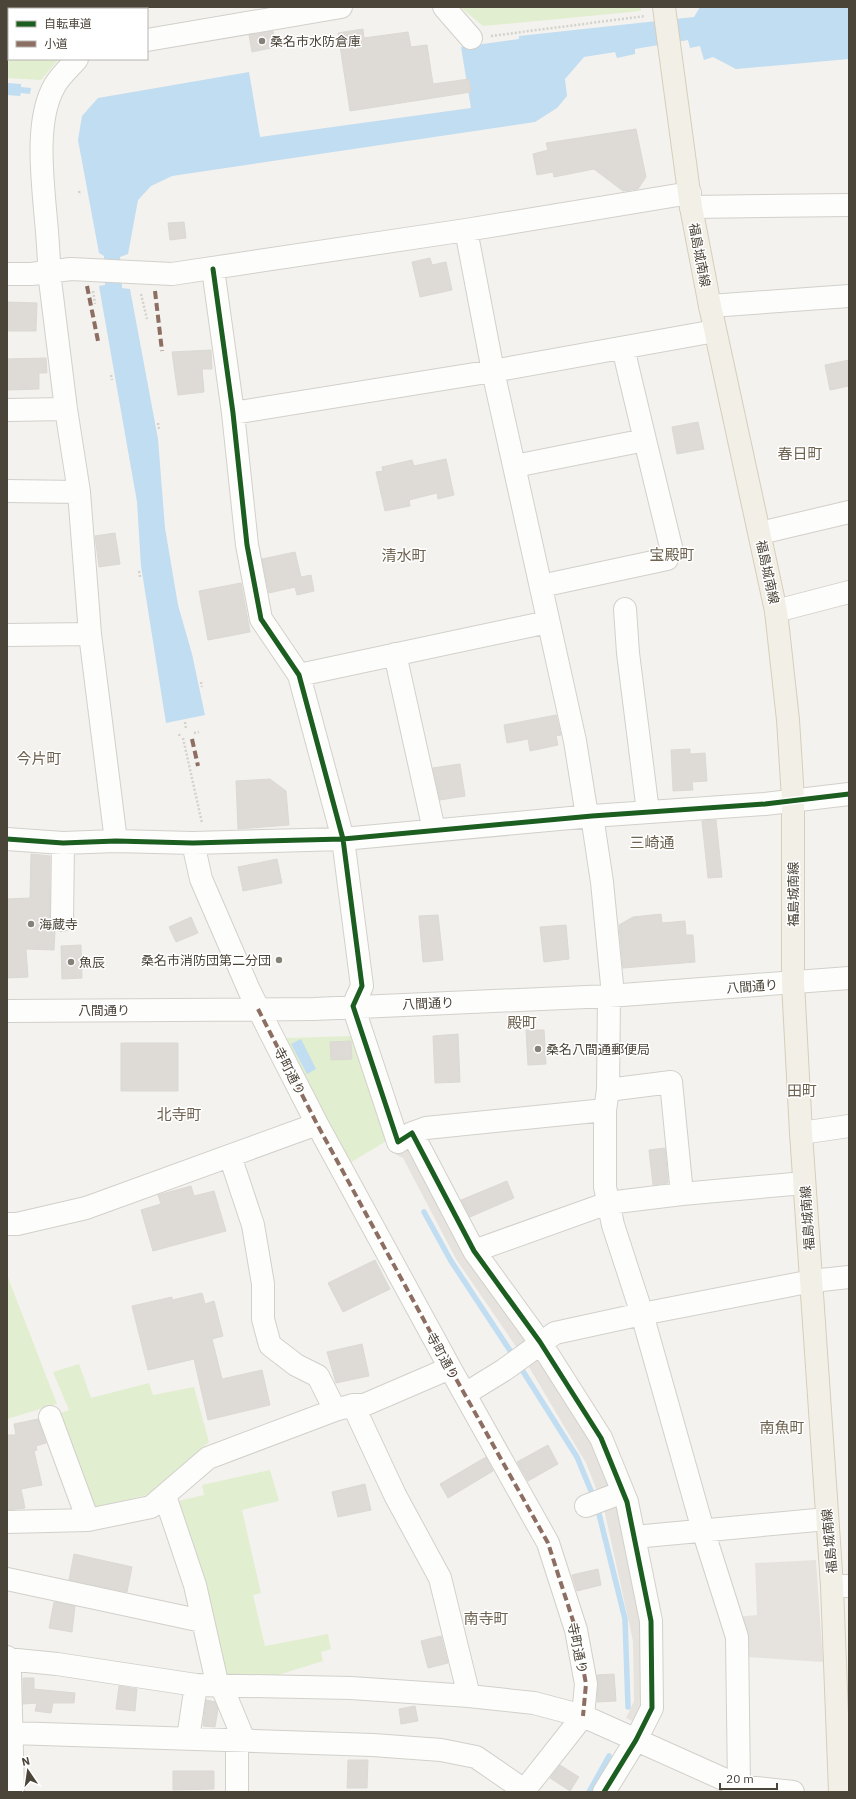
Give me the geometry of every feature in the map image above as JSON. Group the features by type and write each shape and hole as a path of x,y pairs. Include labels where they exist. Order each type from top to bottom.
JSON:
{"main road":[{"name":"福島城南線","path":"664,10 691,200 710,306 776,611 788,720 793,799 793,983 804,1183 812,1281 827,1519 841,1586 840,1792"}],"street":[{"path":"148,40 342,7"},
{"path":"444,7 471,38"},
{"path":"76,60 55,85 43,115 41,152 49,250 48,272 66,409 79,492 90,634 116,842"},
{"path":"7,274 31,274 71,269 95,278 130,272 172,274 466,230 691,200 849,205"},
{"path":"466,230 493,371 575,741 602,882 611,995 605,1187 613,1225 642,1314 704,1530 737,1636 737,1789"},
{"path":"213,269 233,413 247,545 261,619 299,675 343,839 362,986 353,1006 398,1142 412,1133 426,1128 607,1100 671,1082 682,1194"},
{"path":"710,306 849,296"},
{"path":"233,413 493,371 715,331"},
{"path":"541,586 667,559 671,547 624,348"},
{"path":"7,410 66,409"},
{"path":"515,466 645,440"},
{"path":"7,491 79,492"},
{"path":"760,533 849,512"},
{"path":"776,611 849,592"},
{"path":"625,609 628,653 648,812"},
{"path":"299,675 548,622"},
{"path":"7,635 90,634"},
{"path":"395,654 434,830"},
{"path":"7,839 63,843 193,843 343,839 589,816 765,804 793,799 849,794"},
{"path":"62,920 63,843"},
{"name":"寺町通り","path":"193,843 201,879 258,1009 317,1124 450,1368 548,1543 576,1630 586,1684 583,1716"},
{"name":"八間通り","path":"7,1011 314,1009 611,995 849,978"},
{"path":"7,1224 17,1224 86,1208 317,1124"},
{"path":"801,1133 849,1126"},
{"path":"412,1133 474,1251 601,1438 624,1492 651,1621 652,1708 636,1740 604,1792"},
{"path":"230,1156 253,1225 263,1284 262,1319 270,1345 296,1366 318,1376 344,1408 395,1495 440,1578 469,1696"},
{"path":"474,1251 608,1203 682,1194 804,1183"},
{"path":"465,1394 504,1370 555,1333 642,1314 812,1281 849,1277"},
{"path":"7,1522 88,1520 150,1507 208,1458 344,1408 364,1405 450,1368"},
{"path":"50,1417 88,1520"},
{"path":"594,1503 624,1492"},
{"path":"164,1496 195,1585 212,1686 240,1741 237,1792"},
{"path":"634,1537 827,1519"},
{"path":"7,1579 202,1621"},
{"path":"13,1792 12,1733 7,1658 212,1686 351,1688 469,1696 534,1703 583,1716 737,1789 793,1792"},
{"path":"188,1738 212,1686"},
{"path":"12,1733 373,1745 441,1750 476,1757 524,1791 583,1716"}],"path":[{"path":"471,38 664,10"},
{"path":"79,191 80,195"},
{"path":"95,278 95,304"},
{"path":"141,294 147,319"},
{"path":"111,375 112,380"},
{"path":"158,423 159,429"},
{"path":"139,571 140,576"},
{"path":"201,682 202,687"},
{"path":"185,722 186,729"},
{"path":"194,733 199,732"}],"green space":[{"path":"7,7 122,7 8,8 8,60 58,60 41,80 7,78"},
{"path":"460,7 641,7 641,11 483,26"},
{"path":"354,1036 388,1140 350,1163 286,1038"},
{"path":"7,1275 57,1404 7,1419"},
{"path":"79,1364 91,1398 149,1383 153,1395 194,1387 209,1442 147,1495 91,1508 58,1414 69,1410 53,1372"},
{"path":"270,1470 279,1501 242,1510 261,1593 253,1595 265,1646 328,1634 331,1649 321,1652 323,1661 278,1675 235,1683 228,1679 205,1581 174,1502 204,1495 202,1485"}],"shaded area":[{"path":"407,1146 529,1339 519,1351 456,1259 403,1158 395,1154"},
{"path":"537,1355 591,1434 613,1484 599,1496 586,1463 526,1362"},
{"path":"616,1505 645,1620 645,1704 636,1723 626,1718 634,1701 633,1641 604,1509"},
{"path":"816,1560 823,1662 747,1657 736,1617 757,1615 755,1563"}],"water":[{"path":"700,7 849,7 849,59 736,69 713,57 704,60 700,46 690,48 688,40 635,49 635,54 617,58 615,52 584,57 565,79 567,96 557,108 535,122 172,176 151,186 138,200 128,254 120,257 122,288 130,289 158,439 165,528 178,605 192,654 205,715 166,723 141,566 137,502 99,286 105,285 104,256 99,253 78,140 82,116 98,98 249,72 260,137 471,108 461,47 519,39 519,36 694,17"},
{"path":"7,83 21,84 21,87 31,88 30,94 21,93 20,96 7,95"},
{"path":"301,1039 316,1069 307,1074 291,1044"}],"building":[{"path":"363,29 364,38 408,32 411,47 427,45 433,84 469,79 471,92 350,111 338,33"},
{"name":"桑名市水防倉庫","path":"273,31 276,47 252,52 249,35"},
{"path":"636,129 646,177 638,189 623,191 594,169 554,177 553,172 537,175 533,154 548,150 546,143"},
{"path":"184,222 186,238 170,240 168,223"},
{"path":"430,258 432,265 446,262 452,290 420,297 412,262"},
{"path":"7,302 37,303 36,331 7,331"},
{"path":"211,350 212,369 202,369 204,392 178,395 172,352"},
{"path":"46,358 47,373 39,373 39,389 7,390 7,359"},
{"path":"849,360 849,386 830,390 825,365"},
{"path":"698,422 704,449 677,454 672,427"},
{"path":"446,459 454,495 438,499 437,493 409,500 410,506 385,511 376,472 383,471 382,467 412,460 414,466"},
{"path":"115,533 120,564 99,567 95,536"},
{"path":"295,552 301,577 311,575 314,591 297,595 295,587 269,593 262,559"},
{"path":"241,583 250,632 208,640 199,591"},
{"path":"556,715 561,735 556,736 558,745 530,751 528,739 507,743 504,725"},
{"path":"690,749 690,754 705,753 707,781 692,782 693,790 673,791 671,750"},
{"path":"460,764 465,796 440,800 433,768"},
{"path":"270,779 286,791 289,825 238,829 236,781"},
{"path":"716,820 722,877 708,878 702,821"},
{"name":"海蔵寺","path":"31,854 50,856 50,920 51,926 55,930 54,950 26,949 28,977 7,978 7,899 30,898"},
{"path":"277,859 282,883 243,891 238,867"},
{"path":"661,914 662,923 685,921 686,935 693,935 695,962 623,968 619,925 633,917"},
{"path":"438,915 443,960 423,962 419,916"},
{"path":"191,917 198,933 176,942 169,927"},
{"path":"566,925 569,959 544,962 540,927"},
{"name":"魚辰","path":"81,945 82,978 62,979 61,946"},
{"path":"526,1030 544,1030 546,1064 528,1065"},
{"path":"458,1034 460,1082 435,1083 433,1036"},
{"path":"351,1041 352,1059 331,1060 330,1042"},
{"path":"121,1043 178,1043 178,1091 121,1091"},
{"path":"665,1148 668,1183 653,1185 649,1150"},
{"path":"507,1181 514,1198 470,1217 461,1200"},
{"path":"191,1186 194,1196 214,1191 226,1231 153,1251 141,1210 161,1204 158,1195"},
{"path":"375,1260 390,1289 343,1312 328,1283"},
{"path":"202,1293 205,1304 214,1301 223,1336 212,1339 222,1379 262,1370 270,1405 208,1420 194,1359 148,1370 132,1306 172,1297 172,1300"},
{"path":"362,1344 369,1376 336,1383 327,1352"},
{"path":"38,1419 46,1443 36,1446 37,1450 34,1451 42,1485 21,1489 25,1508 7,1510 7,1435 16,1435 14,1424"},
{"path":"548,1445 558,1464 528,1481 517,1462"},
{"path":"486,1457 493,1471 448,1498 440,1484"},
{"path":"365,1484 371,1510 338,1517 332,1492"},
{"path":"74,1554 132,1567 127,1592 69,1580"},
{"path":"598,1569 601,1585 577,1591 572,1575"},
{"path":"54,1602 75,1606 72,1632 49,1628"},
{"path":"441,1636 448,1663 428,1668 421,1641"},
{"path":"614,1674 616,1701 597,1702 597,1675"},
{"path":"23,1678 34,1678 34,1689 75,1693 74,1703 53,1703 51,1713 35,1711 37,1703 23,1704"},
{"path":"119,1686 137,1689 135,1711 116,1709"},
{"path":"206,1700 215,1702 218,1709 215,1727 203,1726"},
{"path":"415,1706 418,1721 401,1724 399,1709"},
{"path":"348,1760 368,1760 367,1788 347,1788"},
{"path":"560,1765 579,1777 570,1791 550,1778"},
{"path":"173,1771 214,1771 214,1789 173,1790"}],"waterway":[{"path":"424,1212 451,1261 515,1358"},
{"path":"519,1365 577,1457 594,1498"},
{"path":"597,1506 625,1619 628,1707"},
{"path":"589,1792 609,1756"}],"marked path":[{"path":"87,286 98,341"},
{"path":"155,291 162,351"},
{"path":"192,739 198,766"},
{"path":"258,1009 317,1124 450,1368 548,1543 576,1630 586,1684 583,1716"}],"cycle path":[{"path":"213,269 233,413 247,545 261,619 299,675 343,839 362,986 353,1006 398,1142 412,1133 474,1251 540,1342 601,1438 627,1502 651,1621 652,1708 636,1740 604,1792"},
{"path":"7,839 63,843 116,841 193,843 343,839 592,816 765,804 849,794"}],"place":[{"name":"桑名市水防倉庫","path":"262,41"},
{"name":"海蔵寺","path":"31,924"},
{"name":"桑名市消防団第二分団","path":"279,960"},
{"name":"魚辰","path":"71,962"},
{"name":"桑名八間通郵便局","path":"538,1049"}],"district":[{"name":"春日町","path":"800,454"},
{"name":"宝殿町","path":"672,555"},
{"name":"清水町","path":"404,556"},
{"name":"今片町","path":"39,759"},
{"name":"三崎通","path":"652,843"},
{"name":"殿町","path":"522,1023"},
{"name":"田町","path":"802,1091"},
{"name":"北寺町","path":"179,1115"},
{"name":"南魚町","path":"782,1428"},
{"name":"南寺町","path":"486,1619"}]}
